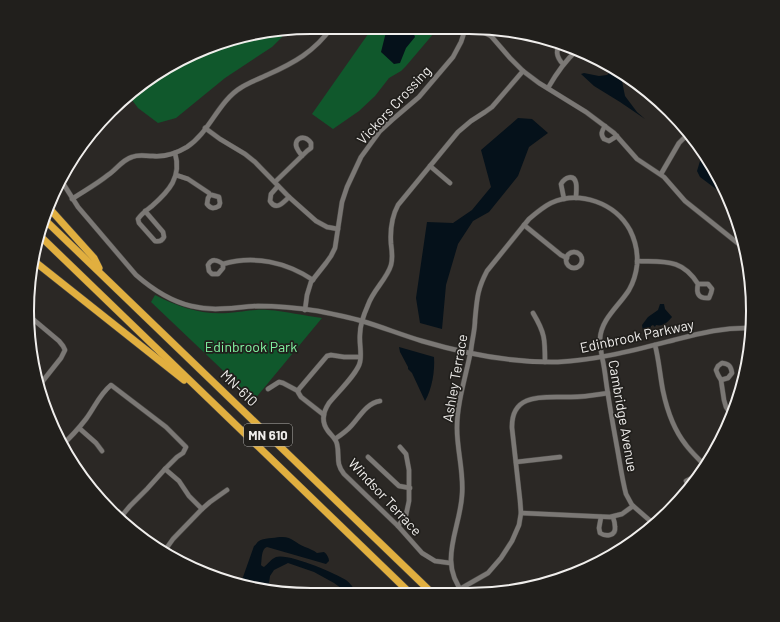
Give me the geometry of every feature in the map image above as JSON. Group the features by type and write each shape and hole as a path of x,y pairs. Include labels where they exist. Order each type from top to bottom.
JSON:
{"highway":[{"path":"53,212 94,258 104,276"},
{"name":"MN-610","path":"49,223 427,588"},
{"name":"MN-610","path":"43,239 405,588"},
{"path":"38,264 181,377 293,480"}],"street":[{"path":"72,199 108,175 129,158 138,155 158,156 174,153 191,144 234,93 242,87 303,56 320,42 326,34"},
{"name":"Vickors Crossing","path":"305,310 307,295 313,280 331,256 335,248 342,202 347,187 361,157 380,131 419,97 453,57 463,34"},
{"path":"491,36 523,71 606,126 637,159 661,174 670,182 685,201 738,243"},
{"path":"557,49 559,59 563,64"},
{"path":"548,88 563,64 573,54"},
{"path":"268,390 279,382 283,383 298,390 301,397 324,415 326,407 356,371 360,362 360,333 369,300 390,266 392,254 391,226 394,212 402,199 458,132 492,107 523,71"},
{"path":"606,126 601,135 604,139 609,141 617,136"},
{"path":"205,128 255,162 289,197 316,221 327,227 338,229"},
{"path":"661,174 679,143 685,137"},
{"path":"145,211 163,232 164,237 160,241 155,241 139,223 138,219 145,211 160,198 171,186 176,175 177,162 174,153"},
{"path":"289,197 281,205 275,206 270,201 271,194 276,184 302,156"},
{"path":"430,166 450,183"},
{"path":"176,175 188,179 210,195"},
{"path":"564,199 561,184 564,179 570,177 577,184 576,198"},
{"name":"Edinbrook Parkway","path":"64,186 72,199 136,275 154,289 174,300 190,306 210,309 266,306 338,315 363,321 422,341 470,353 515,360 545,362 602,357 710,331 730,328 745,328"},
{"name":"Ashley Terrace","path":"459,588 452,572 450,563 450,555 461,506 462,494 462,469 457,441 457,417 476,320 477,297 487,271 536,213 552,203 564,199 576,198"},
{"name":"Cambridge Avenue","path":"576,198 598,202 615,212 622,219 632,235 635,244 637,261 636,273 633,282 629,290 604,322 600,339 624,488 633,506 650,520"},
{"path":"524,226 567,258"},
{"path":"223,264 251,260 275,263 298,271 313,280"},
{"path":"637,261 666,262 681,266 693,276 698,284"},
{"path":"533,313 541,327 543,334 545,362"},
{"path":"35,320 59,341 65,350 61,358 43,381"},
{"path":"655,345 666,405 671,419 686,445 701,462"},
{"path":"298,390 327,356 360,357"},
{"path":"721,380 724,400 728,409"},
{"path":"66,440 87,417 101,395 111,385 166,427 186,447 183,453 165,469 123,514"},
{"path":"463,588 488,573 501,558 516,533 521,513 512,421 516,409 526,400 539,397 570,398 608,393"},
{"path":"335,439 352,426 368,406 374,402 380,401"},
{"name":"Windsor Terrace","path":"324,415 323,422 337,443 338,461 341,470 398,526 422,553 435,561 450,563"},
{"path":"78,428 96,443 102,451"},
{"path":"398,526 406,515 410,488 410,470 406,454 400,447"},
{"path":"368,457 399,486 410,488"},
{"path":"516,462 560,457"},
{"path":"165,469 179,481 189,496 202,509"},
{"path":"167,547 202,509 227,490"},
{"path":"521,513 613,517 622,514 633,506"},
{"path":"601,517 599,528 600,532 608,536 614,532 615,528 613,517"}],"green space":[{"path":"368,34 433,34 401,71 389,78 375,96 359,111 333,129 312,114"},
{"path":"283,36 272,47 225,78 176,118 158,123 138,108 132,100 142,91 172,71 205,55 239,43"},
{"name":"Edinbrook Park","path":"155,295 190,309 209,313 268,310 322,318 254,400 151,302"}],"shaded area":[{"path":"386,34 414,34 415,37 406,48 400,63 394,64 381,52"},
{"path":"610,72 622,81 625,96 637,112 645,119 594,86 581,74 584,73 599,76 607,75"},
{"path":"518,118 532,119 548,133 529,147 518,176 489,212 473,221 458,244 446,285 442,329 420,323 416,298 427,222 453,223 472,210 491,187 481,150"},
{"path":"700,161 702,161 718,191 700,177 697,171"},
{"path":"660,304 664,304 665,309 672,317 663,325 656,325 655,327 653,325 651,326 650,331 643,331 642,325 648,317 658,310"},
{"path":"399,347 434,357 434,368 430,391 425,401 412,373 408,369"},
{"path":"284,537 291,539 317,553 324,552 328,556 329,561 326,564 267,547 263,552 262,566 264,567 276,557 290,558 332,573 346,580 353,588 341,588 314,572 288,563 274,570 267,585 241,580 254,546 258,541"}]}
